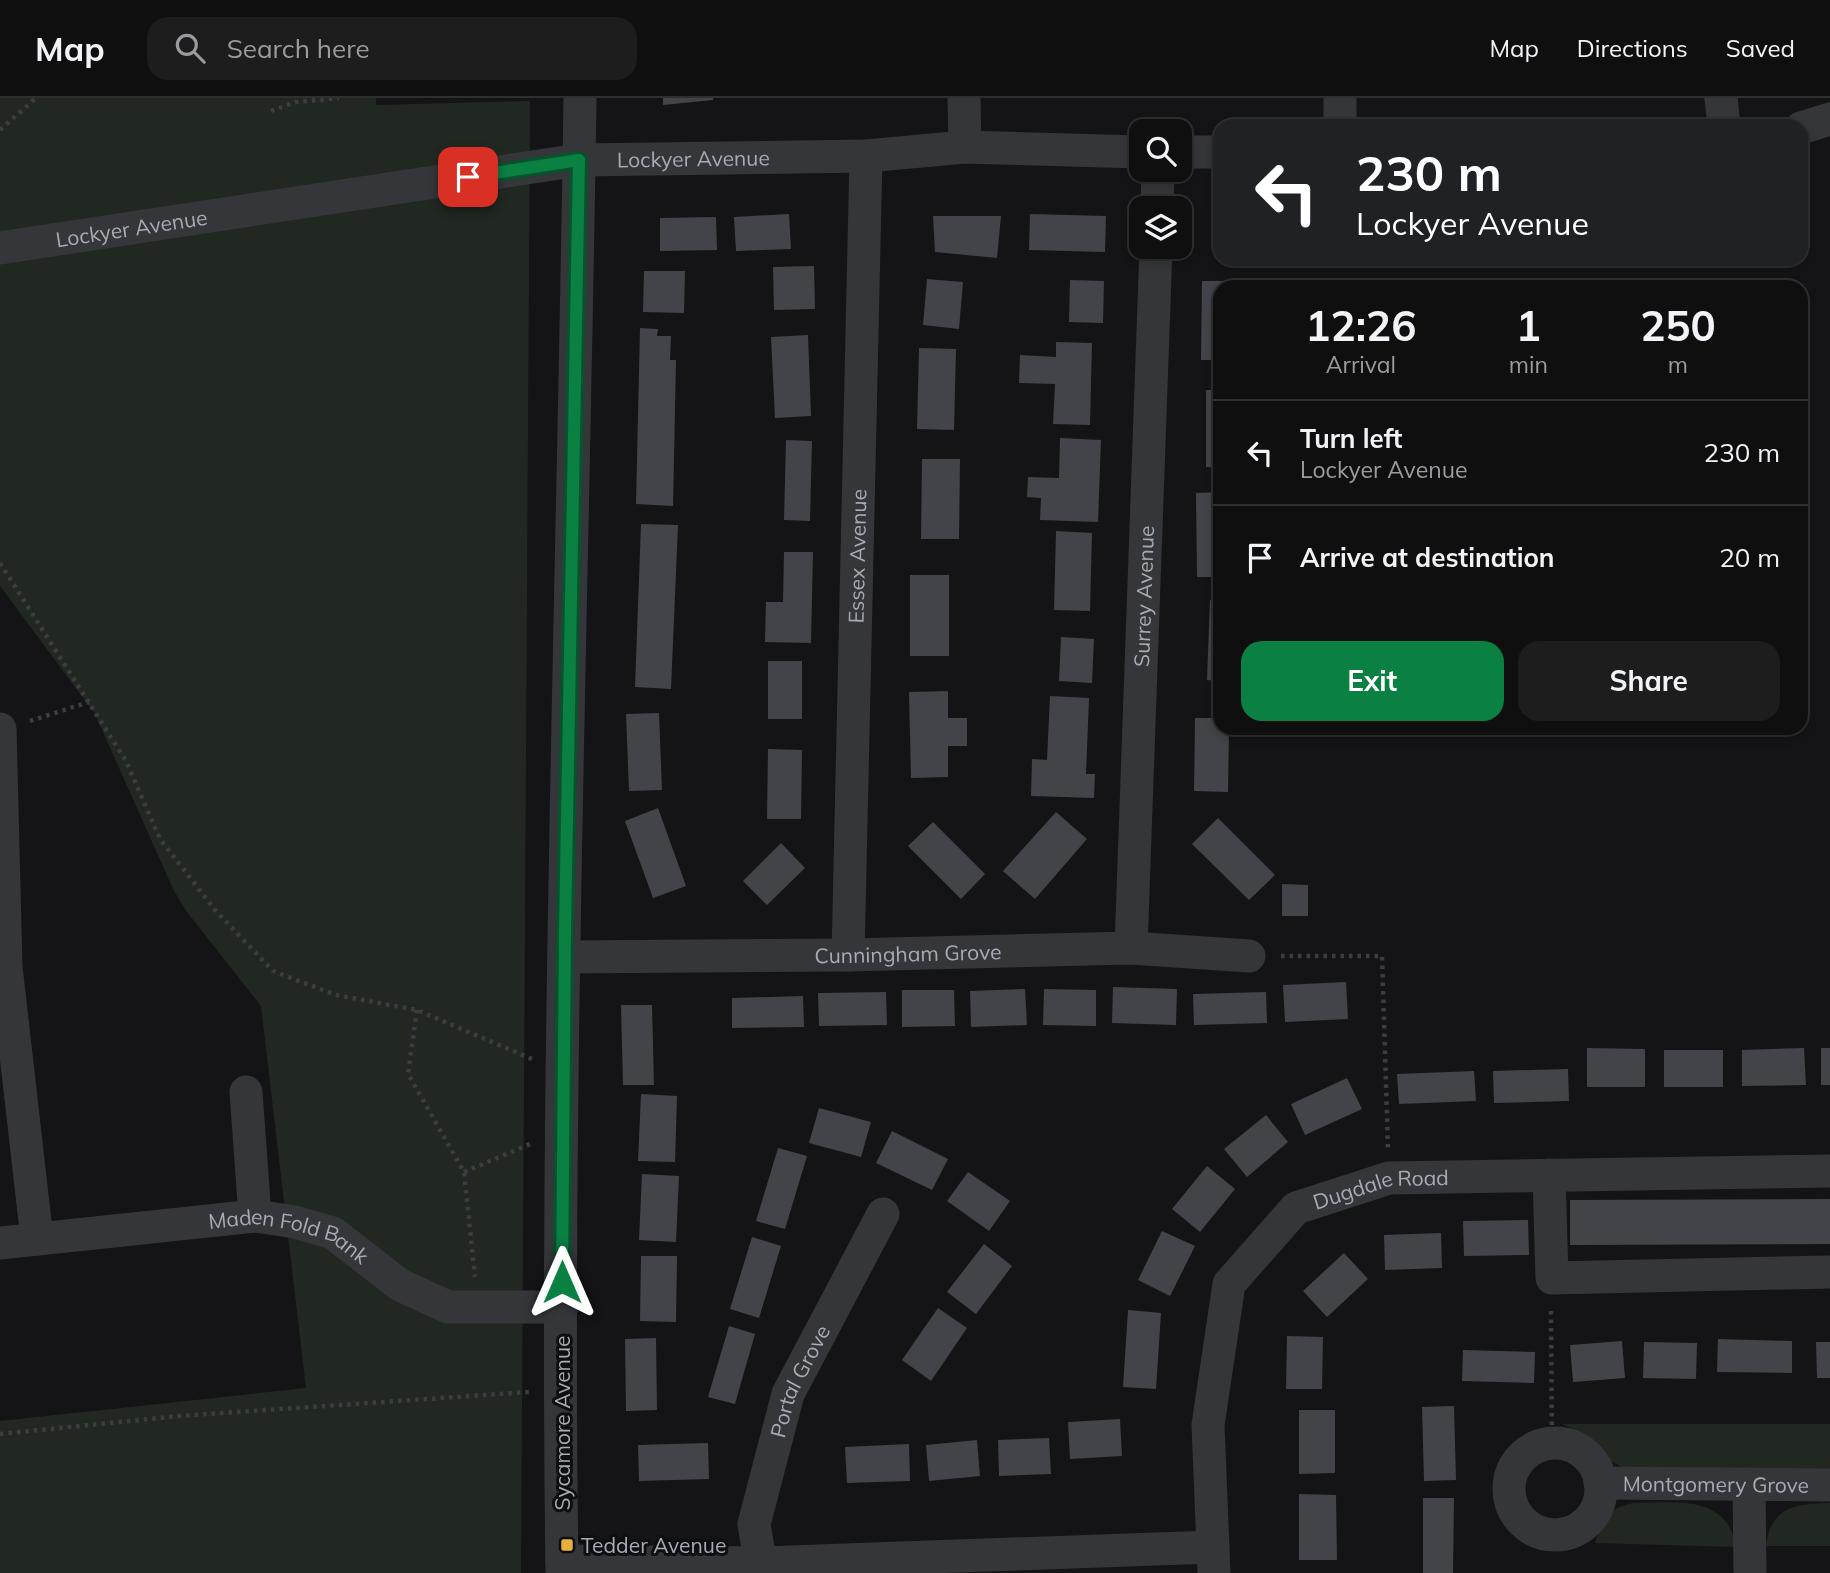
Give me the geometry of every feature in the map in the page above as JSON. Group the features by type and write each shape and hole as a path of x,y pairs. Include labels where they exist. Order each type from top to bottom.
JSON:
{"street":[{"name":"Sycamore Avenue","path":"562,1567 565,957 580,98"},
{"path":"964,98 965,147"},
{"path":"1340,98 1340,119"},
{"path":"1721,98 1723,119"},
{"path":"1808,126 1830,119"},
{"name":"Lockyer Avenue","path":"0,248 579,160 866,156 965,147 1129,152"},
{"path":"1192,152 1213,152"},
{"name":"Essex Avenue","path":"848,954 866,156"},
{"name":"Surrey Avenue","path":"1131,948 1156,259"},
{"path":"0,730 3,968 37,1239"},
{"name":"Cunningham Grove","path":"565,957 1131,948 1249,956"},
{"path":"246,1092 255,1216"},
{"name":"Dugdale Road","path":"1213,1560 1208,1425 1230,1284 1296,1208 1389,1178 1830,1171"},
{"path":"1549,1175 1552,1278 1830,1272"},
{"name":"Portal Grove","path":"761,1568 754,1524 788,1394 883,1213"},
{"name":"Maden Fold Bank","path":"0,1242 255,1216 295,1222 333,1233 400,1285 449,1307 562,1307"},
{"name":"Montgomery Grove","path":"1541,1444 1569,1445 1583,1452 1595,1468 1600,1483 1599,1502 1591,1517 1583,1526 1569,1533 1541,1533 1521,1520 1510,1502 1509,1479 1519,1459 1541,1444"},
{"name":"Montgomery Grove","path":"1600,1483 1830,1485"},
{"path":"1749,1486 1750,1573"},
{"path":"562,1567 761,1568 1213,1560"}],"path":[{"path":"0,130 36,98"},
{"path":"271,111 295,102 339,98"},
{"path":"0,563 126,761 160,839 215,911 272,971 336,995 416,1010 564,1073"},
{"path":"0,730 89,702"},
{"path":"1249,956 1382,956 1389,1178"},
{"path":"416,1010 408,1074 464,1172 478,1307"},
{"path":"464,1172 563,1129"},
{"path":"1551,1309 1552,1443"},
{"path":"0,1434 180,1416 561,1389"}],"shaded area":[{"path":"0,98 376,98 376,105 530,101 521,1573 0,1573 0,1421 306,1388 261,1006 187,912 174,891 95,714 0,586"},
{"path":"1562,1424 1830,1424 1830,1469 1624,1468 1605,1458 1584,1434"},
{"path":"1681,1503 1710,1509 1722,1517 1731,1530 1736,1547 1595,1543 1607,1517 1624,1505"},
{"path":"1830,1503 1830,1546 1766,1546 1773,1523 1779,1515 1796,1506"}],"building":[{"path":"663,98 713,98 713,100 663,105"},
{"path":"789,214 791,249 736,251 734,217"},
{"path":"1030,214 1106,216 1105,252 1029,250"},
{"path":"933,216 1001,216 997,258 935,252"},
{"path":"716,217 717,250 660,251 660,218"},
{"path":"814,266 815,309 774,310 773,267"},
{"path":"644,271 685,271 684,313 643,312"},
{"path":"927,279 963,282 959,329 923,325"},
{"path":"1070,280 1104,281 1103,323 1069,322"},
{"path":"1202,281 1213,281 1213,360 1201,360"},
{"path":"640,328 658,329 657,336 671,336 670,360 676,360 673,506 636,504"},
{"path":"808,335 811,416 775,418 771,337"},
{"path":"1056,342 1092,343 1090,425 1053,424 1055,384 1019,383 1020,355 1056,357"},
{"path":"919,348 956,349 954,430 917,429"},
{"path":"1206,390 1213,390 1213,467 1206,467"},
{"path":"1060,438 1101,440 1098,522 1040,520 1041,498 1027,497 1028,477 1059,478"},
{"path":"786,440 812,441 810,521 784,520"},
{"path":"922,459 960,459 959,539 921,539"},
{"path":"1213,492 1213,577 1197,577 1196,493"},
{"path":"641,524 678,525 671,689 635,687"},
{"path":"1056,531 1092,533 1090,611 1054,610"},
{"path":"784,552 813,552 811,643 765,642 766,602 783,602"},
{"path":"910,575 949,575 949,656 910,656"},
{"path":"1210,600 1213,600 1213,680 1207,680"},
{"path":"1061,637 1094,639 1092,683 1059,681"},
{"path":"768,661 802,661 802,719 768,719"},
{"path":"948,691 948,718 967,718 967,746 948,746 948,777 911,778 909,692"},
{"path":"1050,696 1089,698 1086,774 1095,774 1094,798 1031,796 1032,759 1047,760"},
{"path":"659,713 662,790 629,791 626,714"},
{"path":"1195,718 1213,718 1213,735 1229,735 1228,792 1194,791"},
{"path":"768,749 802,750 801,819 767,819"},
{"path":"658,808 686,886 653,898 625,821"},
{"path":"1056,812 1087,839 1035,899 1003,871"},
{"path":"1218,818 1275,875 1249,900 1192,844"},
{"path":"933,822 985,874 961,899 908,846"},
{"path":"781,843 805,868 767,905 743,881"},
{"path":"1282,884 1308,885 1308,916 1282,916"},
{"path":"1346,982 1348,1019 1285,1022 1283,985"},
{"path":"1113,987 1177,989 1176,1025 1112,1023"},
{"path":"1025,989 1027,1025 971,1027 970,991"},
{"path":"1044,989 1096,990 1096,1026 1043,1025"},
{"path":"902,990 954,990 955,1026 902,1027"},
{"path":"886,992 887,1025 819,1026 818,993"},
{"path":"1266,992 1267,1023 1194,1025 1193,994"},
{"path":"803,996 804,1027 732,1028 732,998"},
{"path":"621,1005 652,1005 654,1085 623,1085"},
{"path":"1587,1048 1645,1049 1645,1087 1587,1087"},
{"path":"1804,1048 1806,1085 1742,1086 1742,1050"},
{"path":"1821,1048 1830,1048 1830,1085 1821,1085"},
{"path":"1664,1050 1723,1050 1723,1087 1664,1087"},
{"path":"1568,1069 1569,1101 1494,1103 1493,1071"},
{"path":"1474,1071 1476,1101 1399,1104 1397,1074"},
{"path":"1347,1078 1362,1109 1305,1135 1291,1104"},
{"path":"641,1094 677,1096 675,1162 638,1161"},
{"path":"819,1108 871,1122 861,1157 809,1143"},
{"path":"1266,1115 1288,1142 1247,1177 1224,1149"},
{"path":"892,1131 948,1159 932,1190 876,1163"},
{"path":"778,1148 807,1156 785,1229 756,1221"},
{"path":"1207,1166 1235,1189 1200,1232 1172,1209"},
{"path":"968,1172 1010,1201 989,1231 947,1201"},
{"path":"642,1174 679,1176 676,1242 639,1240"},
{"path":"1830,1199 1830,1244 1570,1245 1570,1200"},
{"path":"1528,1220 1529,1255 1464,1256 1463,1221"},
{"path":"1162,1231 1195,1246 1170,1296 1138,1280"},
{"path":"1441,1233 1442,1268 1385,1270 1384,1235"},
{"path":"752,1237 781,1246 759,1318 730,1309"},
{"path":"984,1244 1012,1266 976,1314 947,1292"},
{"path":"1344,1253 1368,1279 1327,1317 1303,1291"},
{"path":"641,1256 677,1256 676,1322 640,1321"},
{"path":"938,1308 967,1328 931,1381 902,1360"},
{"path":"1128,1310 1161,1313 1156,1389 1123,1387"},
{"path":"729,1326 755,1334 735,1404 708,1397"},
{"path":"1287,1336 1323,1337 1322,1389 1286,1389"},
{"path":"656,1338 657,1410 626,1411 625,1339"},
{"path":"1718,1339 1792,1341 1792,1373 1717,1372"},
{"path":"1622,1341 1625,1378 1573,1382 1570,1345"},
{"path":"1644,1342 1697,1343 1696,1379 1643,1378"},
{"path":"1816,1342 1830,1342 1830,1378 1817,1378"},
{"path":"1463,1350 1535,1352 1534,1383 1462,1381"},
{"path":"1454,1406 1456,1480 1424,1481 1422,1407"},
{"path":"1299,1410 1335,1410 1335,1473 1299,1474"},
{"path":"1120,1419 1122,1456 1070,1459 1068,1422"},
{"path":"1049,1438 1051,1474 999,1476 998,1440"},
{"path":"977,1440 980,1476 929,1481 926,1445"},
{"path":"708,1443 709,1479 639,1481 638,1445"},
{"path":"909,1444 910,1481 847,1483 845,1447"},
{"path":"1299,1494 1336,1495 1337,1560 1299,1560"},
{"path":"1423,1498 1454,1498 1453,1573 1423,1573"}],"place":[{"name":"Tedder Avenue","path":"567,1545"}],"route":[{"path":"468,177 579,160 565,929 562,1282"}]}
